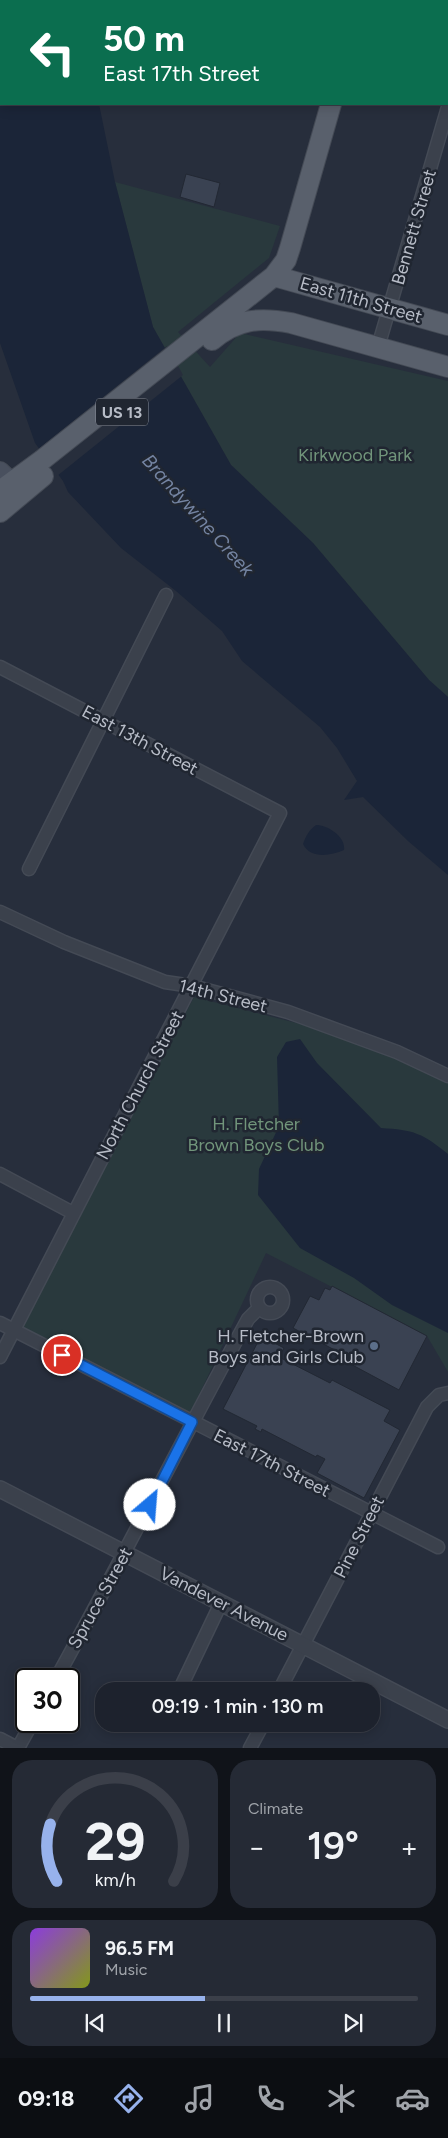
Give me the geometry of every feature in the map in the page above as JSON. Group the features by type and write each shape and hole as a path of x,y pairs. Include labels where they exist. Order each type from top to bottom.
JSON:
{"main road":[{"name":"US 13","path":"0,512 9,484 46,465 190,350 274,276 286,260 290,248 331,105"},
{"name":"East 11th Street","path":"274,276 448,325"},
{"name":"US 13","path":"190,350 239,323 252,320 274,320 448,366"}],"street":[{"name":"Bennett Street","path":"378,347 448,107"},
{"path":"29,868 166,595"},
{"name":"East 13th Street","path":"0,667 280,813"},
{"name":"North Church Street","path":"0,1357 280,813"},
{"name":"14th Street","path":"0,912 64,942 164,982 192,986 288,1012 398,1052 448,1076"},
{"path":"0,1174 73,1213"},
{"name":"Spruce Street","path":"62,1668 125,1554 192,1422 248,1319 259,1308"},
{"name":"East 17th Street","path":"0,1323 370,1514 438,1547"},
{"name":"Pine Street","path":"284,1682 427,1407 439,1395 448,1393"},
{"name":"Vandever Avenue","path":"0,1488 448,1720"},
{"path":"183,1682 222,1603"},
{"path":"250,1748 258,1732"},
{"path":"0,1739 18,1748 26,1733"}],"green space":[{"name":"Kirkwood Park","path":"115,182 280,226 269,258 178,332 210,367 240,333 448,381 448,697 429,680 313,543 231,465 153,327"},
{"name":"H. Fletcher Brown Boys Club","path":"194,997 324,1030 448,1077 448,1372 427,1336 266,1253 190,1414 22,1328"}],"water":[{"name":"Brandywine Creek","path":"0,105 99,105 115,182 153,327 231,465 313,543 429,680 448,697 448,875 408,841 363,797 344,800 357,781 337,748 320,727 242,661 222,631 176,591 121,548 68,492 63,481 35,443 0,343"},
{"path":"316,825 331,829 339,836 344,845 344,850 333,854 321,855 306,849 303,844 304,841"},
{"path":"300,1039 317,1063 381,1128 417,1134 431,1141 448,1154 448,1333 392,1305 354,1278 300,1248 258,1195 259,1169 279,1126 277,1057 286,1042"}],"pier":[{"path":"167,346 183,375 57,476 37,450"}],"building":[{"path":"186,174 220,183 214,207 180,197"},
{"name":"H. Fletcher-Brown Boys and Girls Club","path":"332,1286 427,1336 399,1390 343,1360 346,1356 293,1328 310,1296 319,1300 325,1288 330,1290"},
{"path":"261,1336 284,1348 279,1357 330,1383 332,1380 390,1410 384,1421 400,1430 364,1498 317,1473 325,1459 317,1455 316,1457 262,1429 261,1432 255,1429 257,1426 223,1409"}],"place":[{"name":"H. Fletcher-Brown Boys and Girls Club","path":"374,1346"}],"route":[{"path":"62,1355 192,1422 150,1505"}]}
